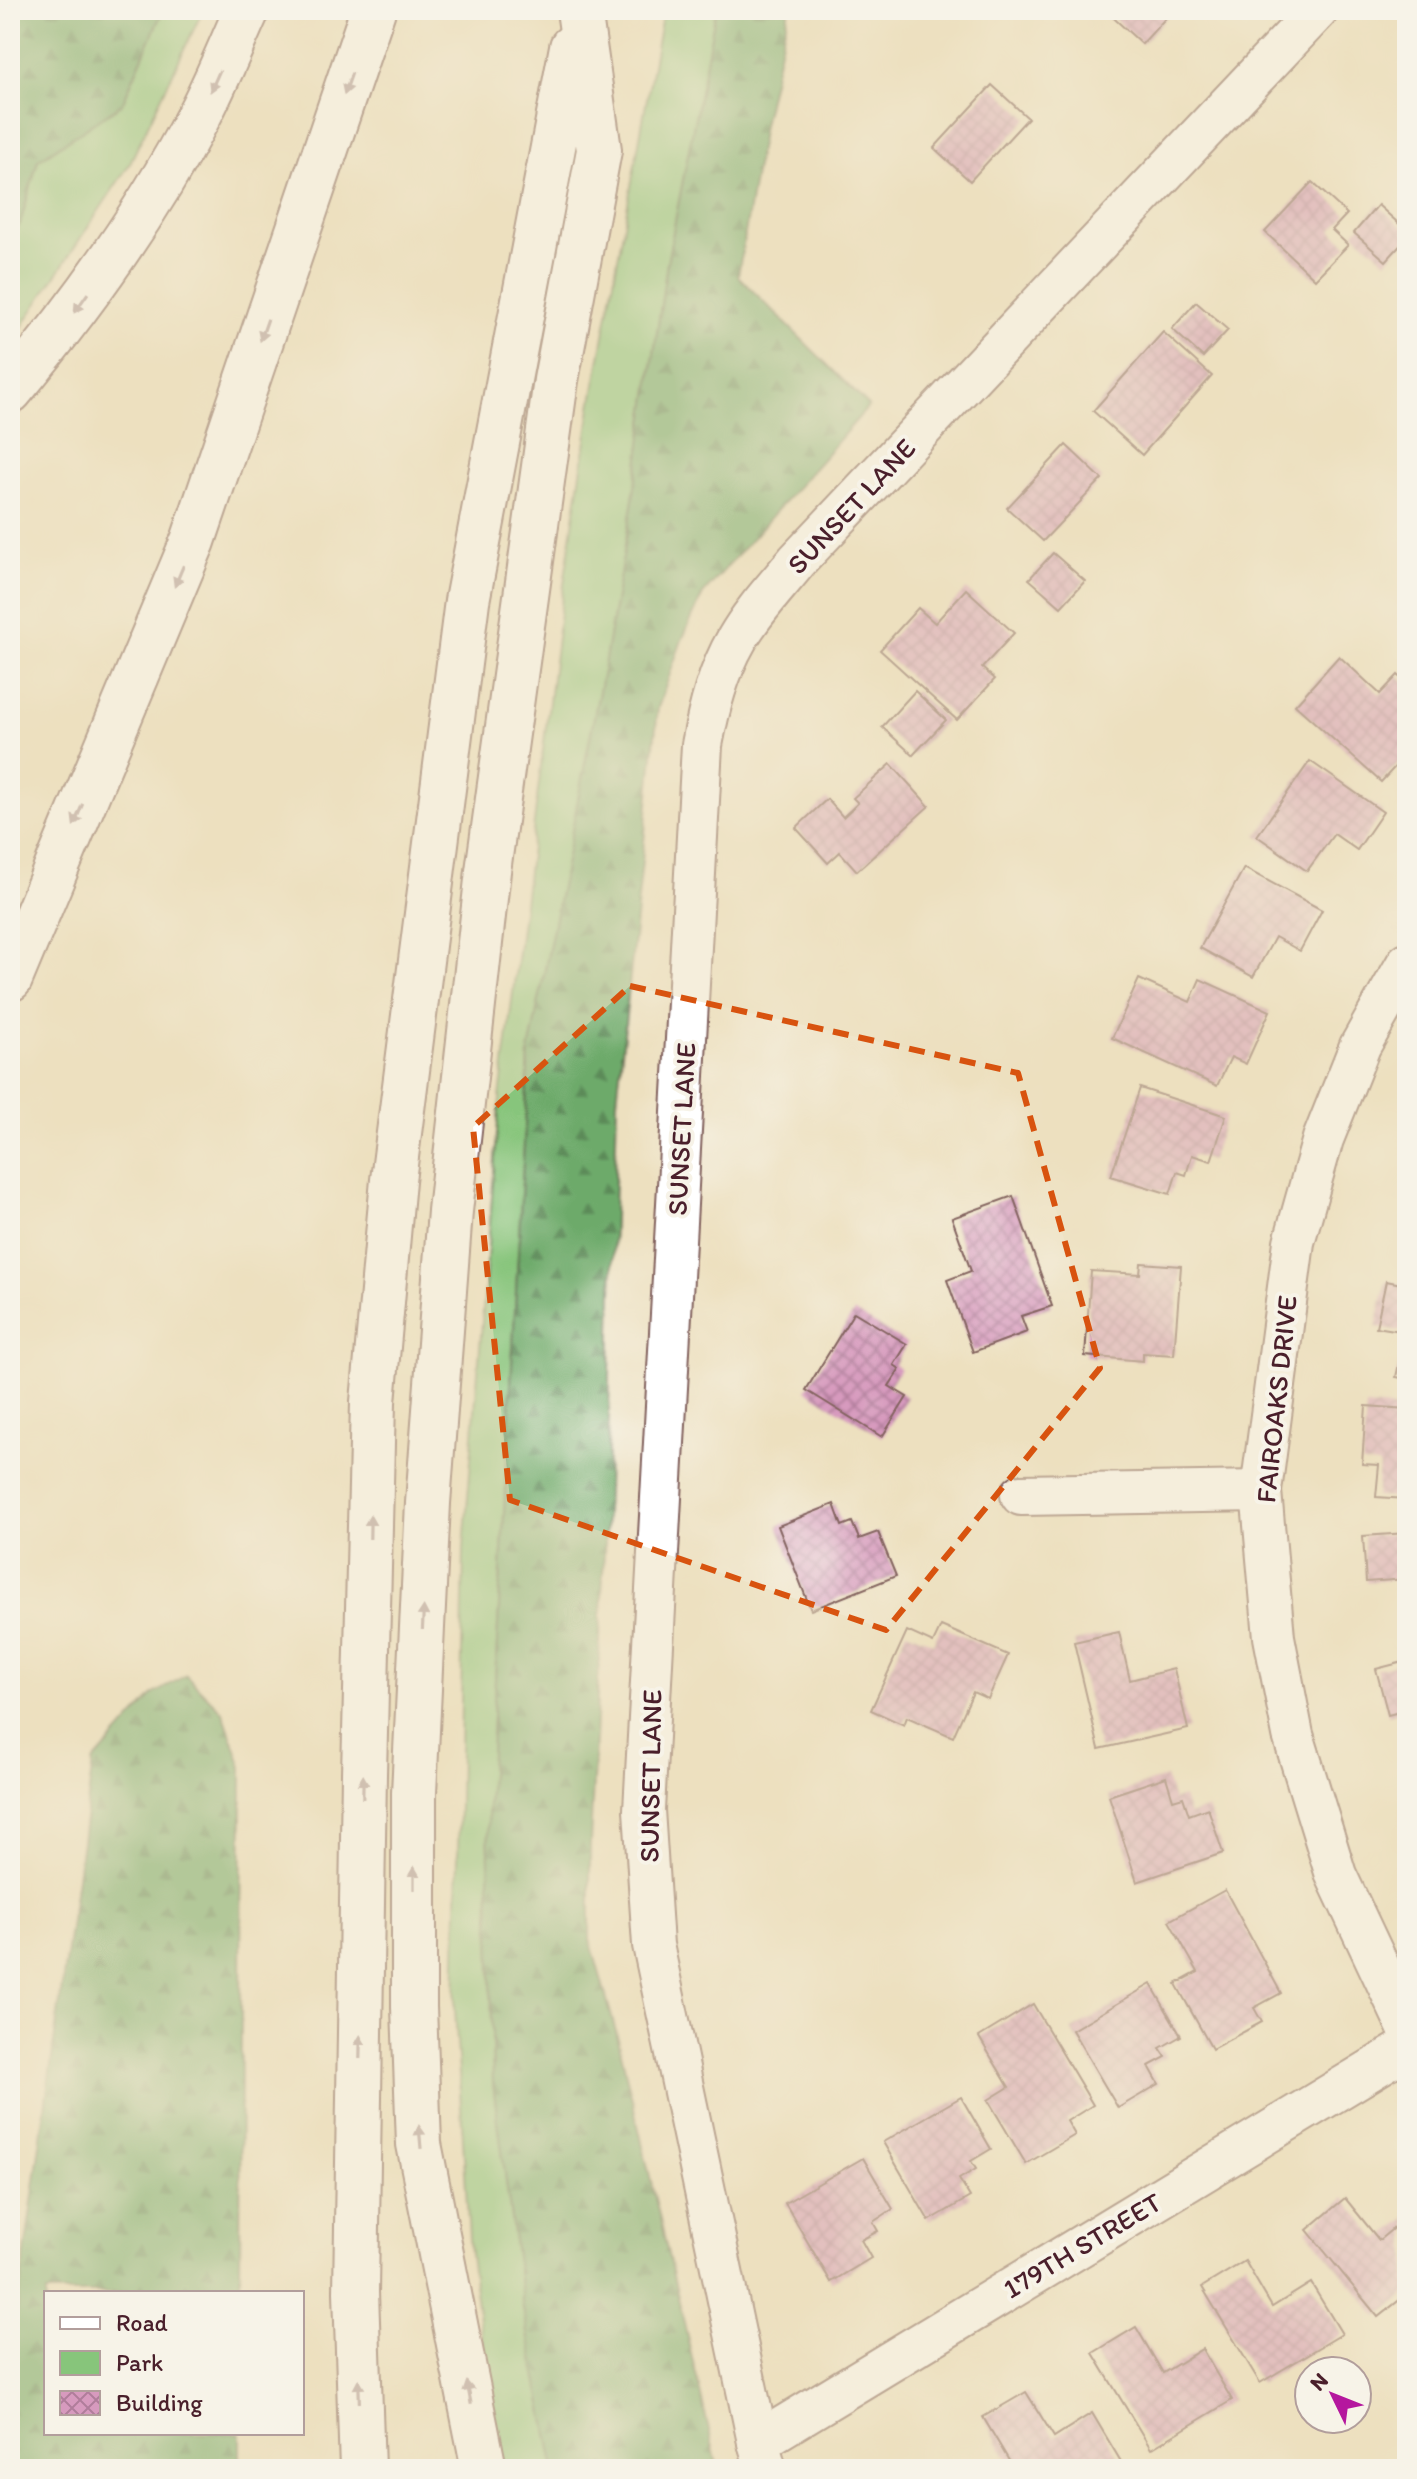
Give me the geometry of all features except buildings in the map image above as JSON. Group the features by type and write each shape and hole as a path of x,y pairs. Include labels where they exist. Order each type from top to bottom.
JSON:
{"highway":[{"path":"10,391 65,326 135,227 199,115 247,10"},
{"path":"10,979 193,541 373,10"},
{"path":"362,2469 356,2292 363,1790 374,1386 393,1180 467,601 579,10"},
{"path":"484,2469 419,2144 414,2007 414,1793 428,1503 450,1211 486,887 556,380 599,150 579,10"}],"street":[{"name":"SUNSET LANE","path":"762,2455 653,1945 644,1810 702,745 708,711 737,638 797,561 1318,10"},
{"name":"FAIROAKS DRIVE","path":"1407,963 1360,1046 1323,1139 1294,1242 1261,1491 1274,1637 1293,1735 1336,1875 1407,2026"},
{"path":"1021,1495 1261,1491"},
{"name":"179TH STREET","path":"762,2455 1407,2048"}],"highlighted area":[{"path":"630,986 1018,1073 1100,1368 886,1630 510,1500 473,1127"}],"green space":[{"path":"10,10 163,10 122,104 38,160 20,224 10,236"},
{"path":"163,10 203,10 129,165 10,345 10,236 20,224 38,160 122,104"},
{"path":"663,10 716,10 667,263 633,500 604,666 529,1052 488,1809 493,2083 523,2308 555,2469 500,2469 470,2255 455,2009 464,1547 500,1097 562,597 591,407"},
{"path":"716,10 789,10 763,125 738,276 869,406 703,594 682,640 658,708 617,1101 607,1491 590,1844 590,1939 618,2039 718,2469 555,2469 523,2308 493,2084 488,1809 529,1052 604,666 633,500 667,263"},
{"path":"186,1675 223,1712 242,1767 240,2291 44,2291 44,2435 240,2435 240,2469 10,2469 10,2360 93,1762 154,1694"}]}
